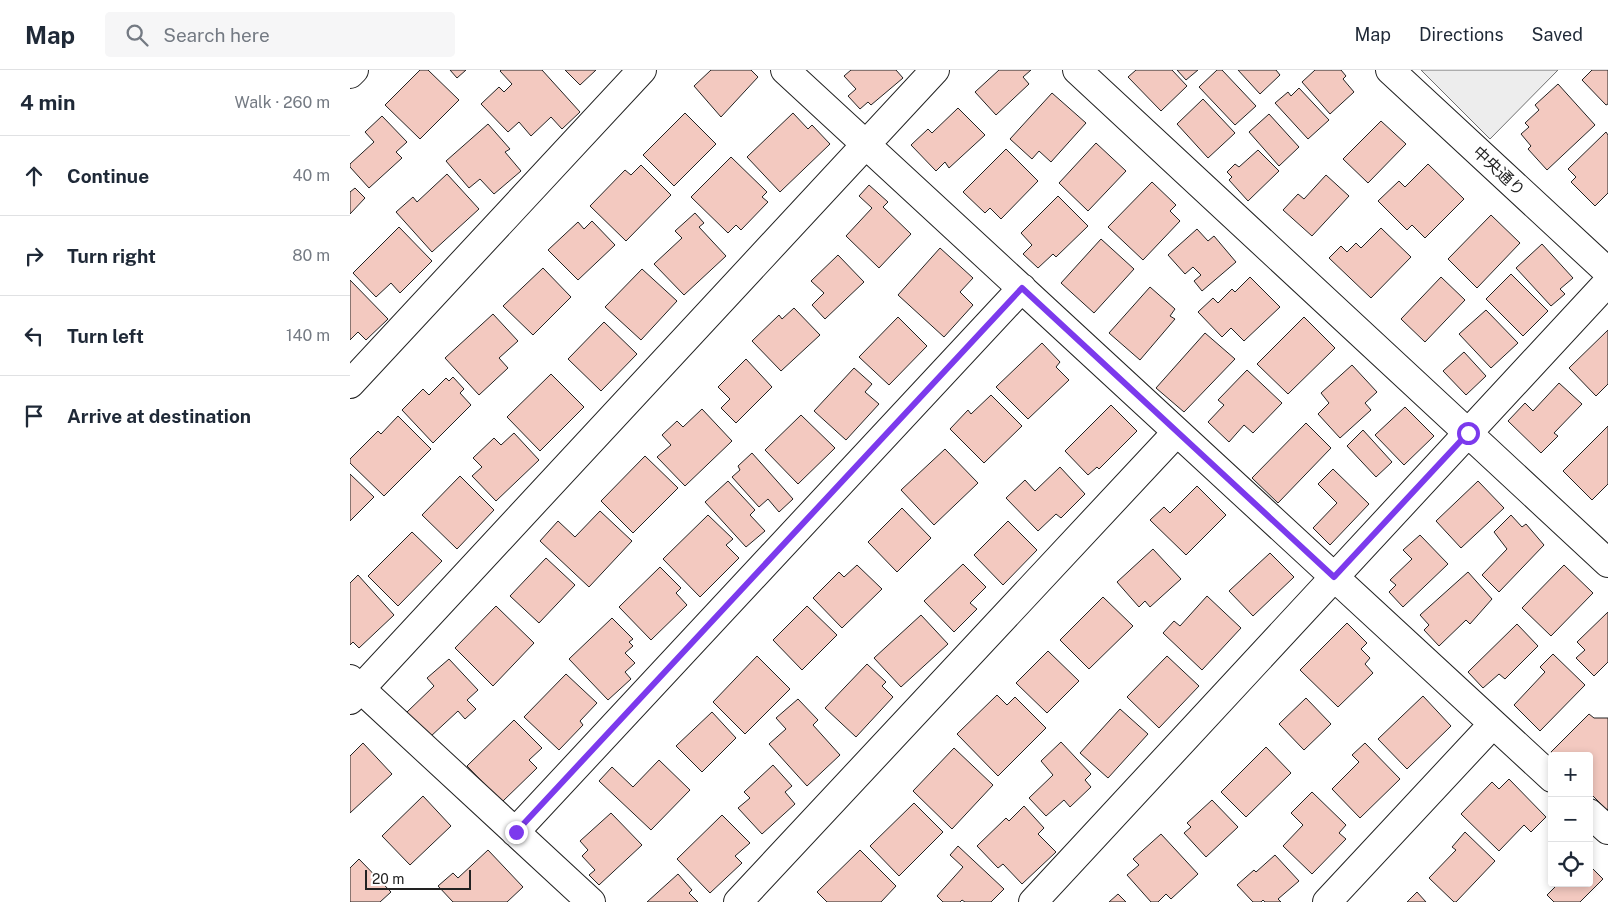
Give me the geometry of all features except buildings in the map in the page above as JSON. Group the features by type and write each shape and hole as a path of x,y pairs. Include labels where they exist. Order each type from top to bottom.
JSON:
{"street":[{"path":"350,74 354,70"},
{"path":"350,384 642,70"},
{"path":"785,70 1548,774"},
{"path":"591,902 516,832 353,689 935,70"},
{"path":"1077,70 1608,563"},
{"name":"中央通り","path":"1390,70 1608,272"},
{"path":"1033,902 1608,282"},
{"path":"516,832 1022,288"},
{"path":"738,902 1177,432"},
{"path":"1327,902 1493,724"},
{"path":"1593,817 1608,830"}],"shaded area":[{"path":"1421,70 1558,70 1490,139"}],"route":[{"path":"516,832 1022,288 1334,577 1468,433"}]}
